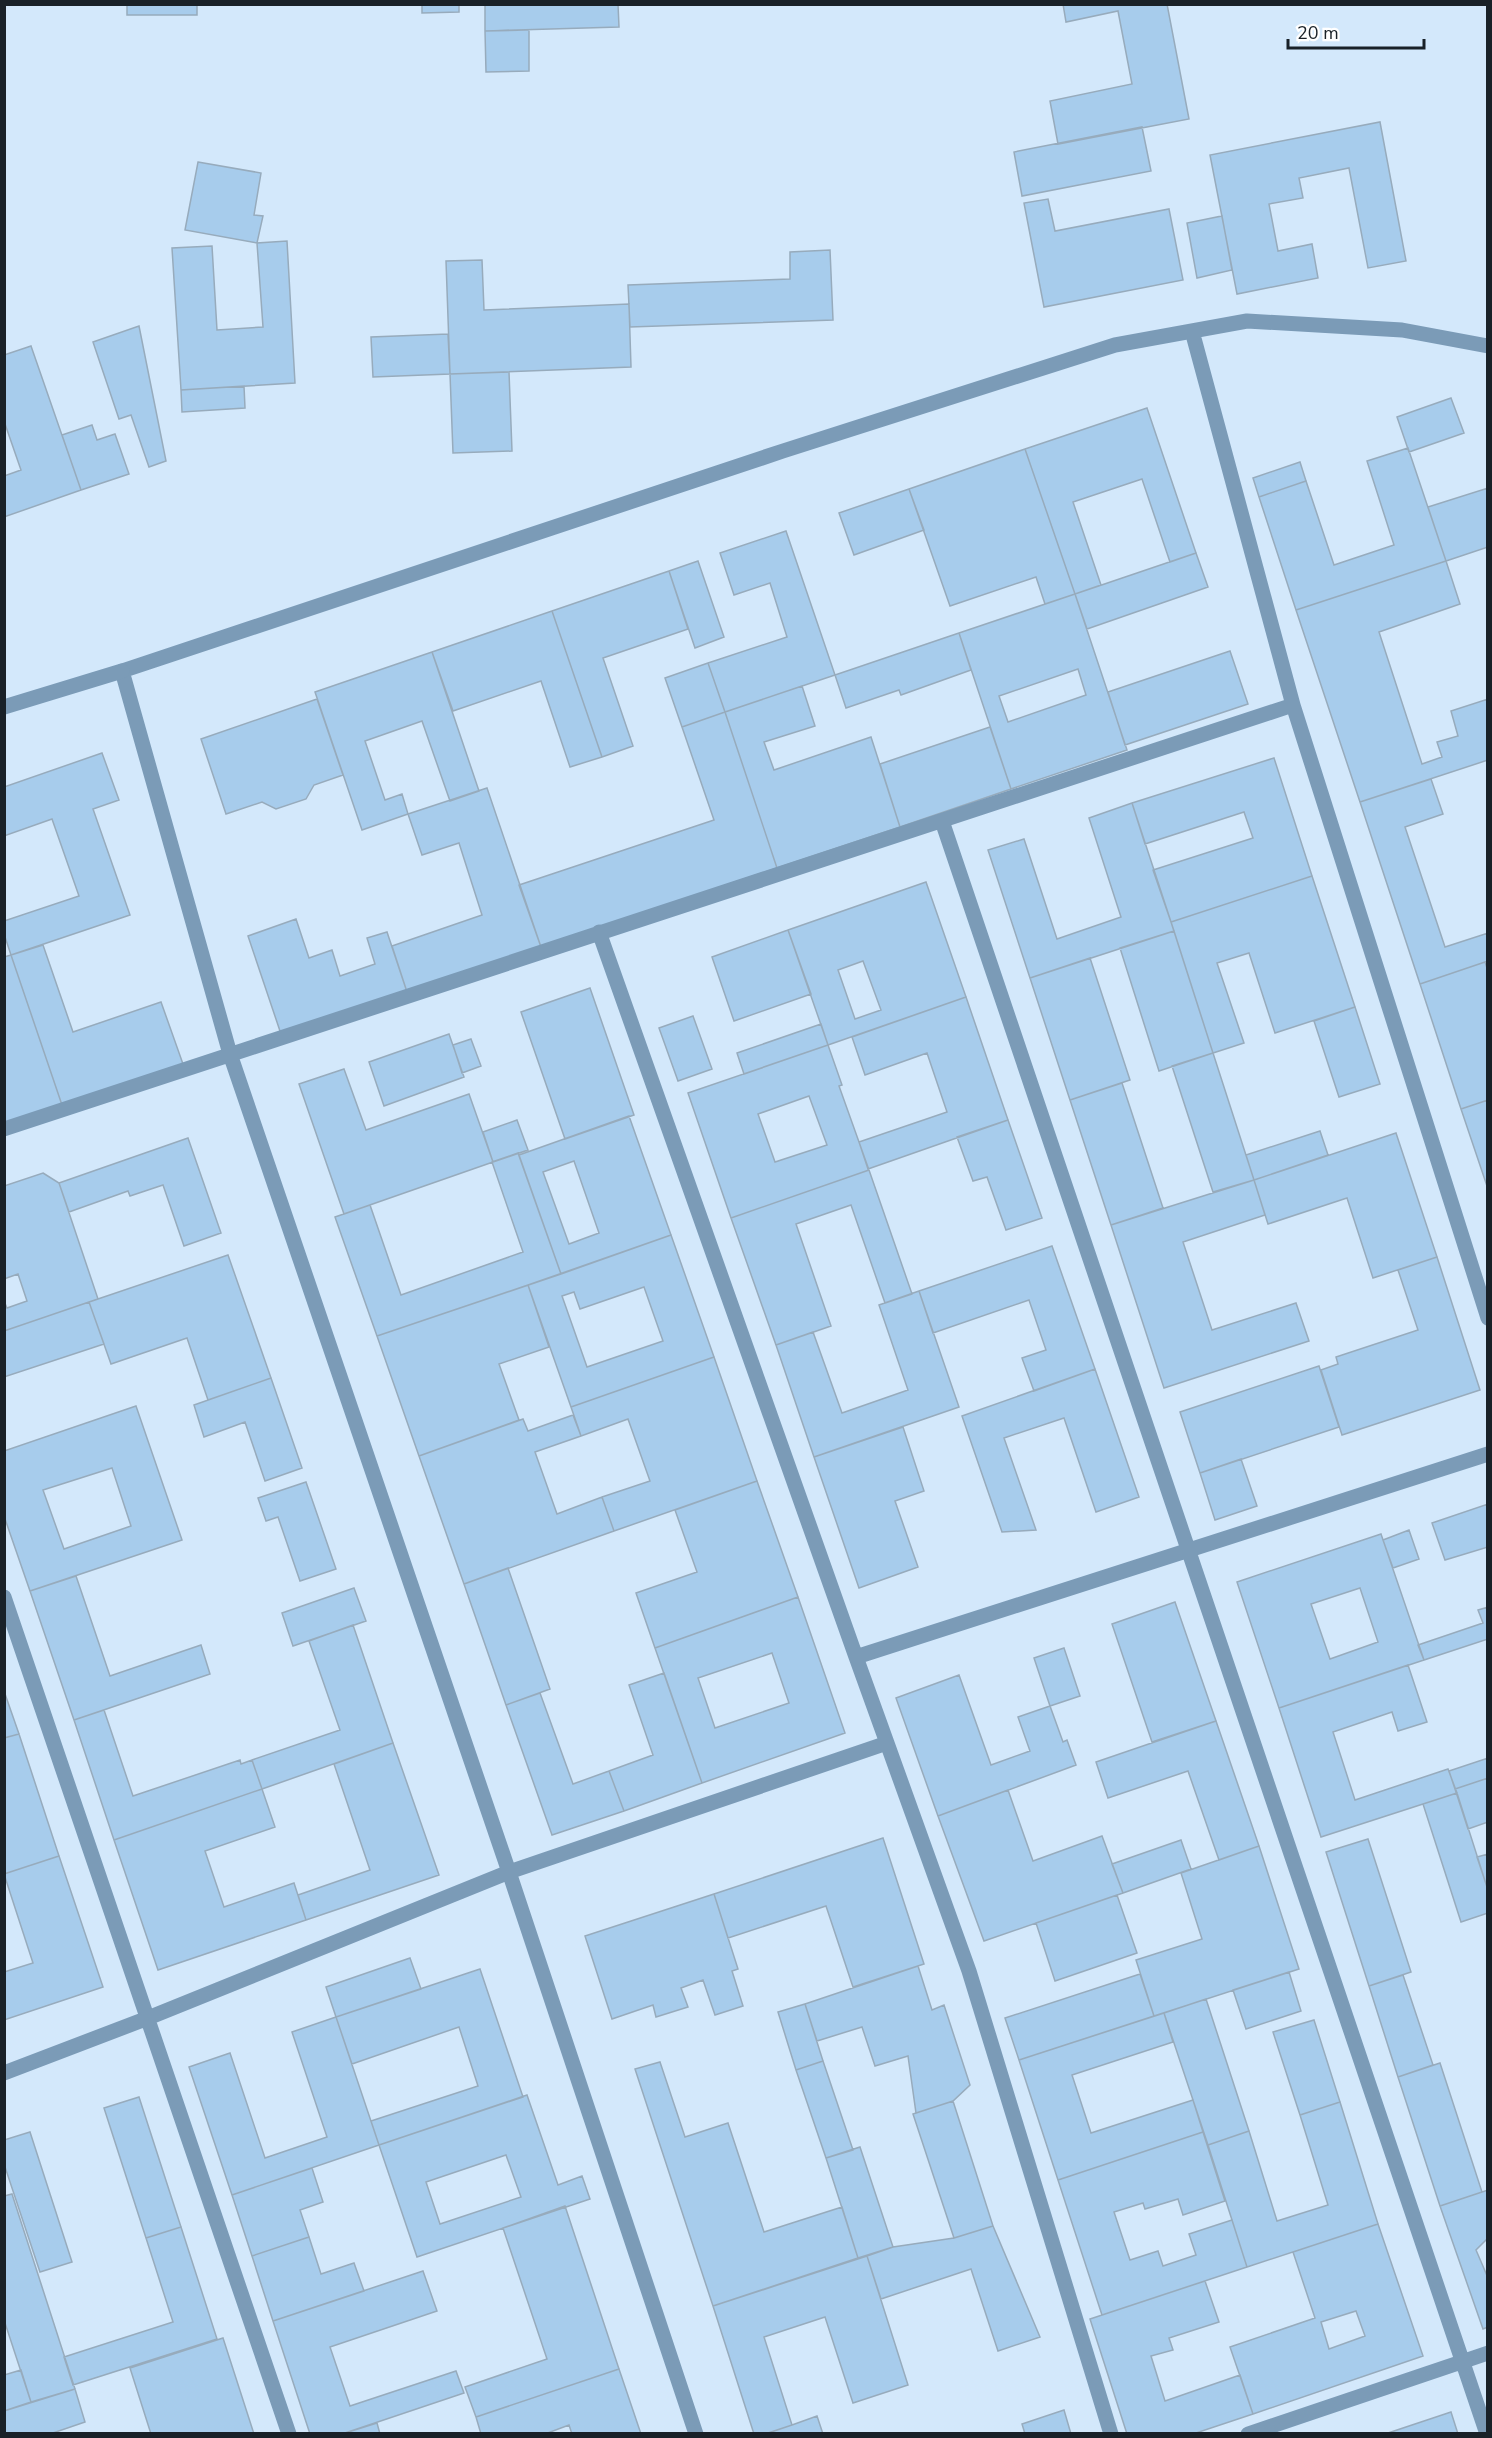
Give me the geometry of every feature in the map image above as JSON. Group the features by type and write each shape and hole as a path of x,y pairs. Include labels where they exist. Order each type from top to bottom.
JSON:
{"street":[{"path":"4,707 122,671 794,447 1115,345 1247,321 1402,330 1488,346"},
{"path":"1192,332 1293,705 1488,1318"},
{"path":"122,671 230,1054 509,1872 696,2433"},
{"path":"4,1129 1293,705"},
{"path":"942,821 1487,2433"},
{"path":"599,932 969,1971 1111,2433"},
{"path":"856,1657 1488,1454"},
{"path":"4,1597 289,2433"},
{"path":"4,2073 148,2018 509,1872 887,1743"},
{"path":"1248,2433 1488,2353"}],"building":[{"path":"127,4 197,4 197,15 127,15"},
{"path":"422,4 459,4 459,12 422,13"},
{"path":"485,4 618,4 619,27 485,31"},
{"path":"1063,4 1167,4 1189,119 1058,144 1050,101 1132,84 1118,11 1066,22"},
{"path":"529,30 529,71 486,72 485,31"},
{"path":"1380,122 1406,261 1368,268 1349,168 1299,178 1303,198 1269,204 1278,251 1312,244 1318,278 1237,294 1210,155"},
{"path":"1142,127 1151,171 1022,196 1014,152"},
{"path":"198,162 261,173 254,215 263,216 257,243 185,230"},
{"path":"1048,199 1055,231 1169,209 1183,280 1044,307 1024,203"},
{"path":"1222,216 1232,270 1197,278 1187,223"},
{"path":"287,241 295,383 181,390 172,248 212,246 217,330 263,327 257,243"},
{"path":"830,250 833,320 630,327 628,285 790,279 790,252"},
{"path":"482,260 484,310 629,304 631,367 450,374 446,261"},
{"path":"139,326 166,461 149,467 131,415 119,419 93,342"},
{"path":"448,334 450,374 373,377 371,337"},
{"path":"31,346 81,490 4,517 4,476 21,470 4,421 4,355"},
{"path":"509,372 512,451 453,453 450,374"},
{"path":"244,386 245,408 182,412 181,390"},
{"path":"1451,398 1464,433 1409,452 1397,417"},
{"path":"1147,408 1196,553 1170,562 1142,479 1073,502 1101,585 1075,594 1025,449"},
{"path":"92,425 97,440 115,434 129,474 81,490 62,435"},
{"path":"1408,448 1446,561 1296,610 1259,497 1306,481 1334,565 1394,545 1367,461"},
{"path":"1025,449 1075,594 1045,604 1036,577 950,606 909,489"},
{"path":"1300,462 1306,481 1259,497 1253,478"},
{"path":"1488,488 1488,547 1446,561 1428,507"},
{"path":"909,489 924,530 854,555 839,513"},
{"path":"786,531 835,675 725,712 708,663 787,637 770,583 734,595 720,553"},
{"path":"1196,553 1208,587 1087,629 1075,594"},
{"path":"698,561 724,637 695,648 669,571"},
{"path":"1446,561 1460,604 1379,632 1422,764 1442,757 1437,742 1458,736 1451,711 1488,699 1488,760 1360,802 1296,610"},
{"path":"669,571 688,629 603,658 633,746 602,757 552,611"},
{"path":"1075,594 1127,750 1011,789 959,633","holes":["1078,669 1086,695 1008,722 999,696"]},
{"path":"552,611 602,757 570,767 541,681 453,711 432,652"},
{"path":"959,633 971,670 901,695 899,690 846,708 835,675"},
{"path":"1230,651 1248,704 1125,745 1108,692"},
{"path":"432,652 479,791 450,801 422,721 365,741 385,800 402,794 408,814 362,830 315,692"},
{"path":"708,663 725,712 682,727 665,678"},
{"path":"802,686 815,726 764,742 774,770 871,737 900,827 777,868 725,712"},
{"path":"317,699 343,775 314,785 306,799 276,809 262,802 226,814 201,739"},
{"path":"725,712 777,868 541,947 519,885 714,820 682,727"},
{"path":"990,727 1011,789 900,827 880,764"},
{"path":"102,753 119,800 93,809 130,915 11,955 4,934 4,921 79,896 52,819 4,836 4,787"},
{"path":"1274,758 1312,876 1171,922 1153,870 1253,838 1244,812 1145,844 1132,803"},
{"path":"1431,779 1443,814 1405,827 1445,947 1488,933 1488,961 1420,984 1360,802"},
{"path":"487,788 541,947 407,992 392,946 482,915 459,843 422,855 408,814"},
{"path":"1132,803 1174,931 1030,978 988,850 1024,839 1057,939 1121,917 1089,818"},
{"path":"1312,876 1355,1007 1275,1033 1249,953 1217,963 1244,1043 1213,1053 1171,922"},
{"path":"926,882 966,997 828,1045 788,930","holes":["863,961 881,1010 855,1019 838,970"]},
{"path":"296,919 309,958 332,950 340,976 375,964 367,938 387,932 407,992 281,1034 248,936"},
{"path":"788,930 811,994 734,1021 712,957"},
{"path":"1174,931 1213,1053 1159,1071 1120,948"},
{"path":"43,945 73,1032 161,1002 183,1064 62,1105 11,955"},
{"path":"11,955 62,1105 4,1124 4,957"},
{"path":"1090,958 1130,1080 1070,1100 1030,978"},
{"path":"1485,962 1488,971 1488,1100 1461,1109 1420,984"},
{"path":"590,988 634,1115 565,1139 521,1012"},
{"path":"966,997 1008,1120 868,1169 859,1142 947,1112 927,1053 865,1075 852,1037"},
{"path":"1355,1007 1380,1084 1339,1097 1314,1021"},
{"path":"693,1016 712,1069 678,1081 659,1028"},
{"path":"821,1024 828,1045 744,1074 737,1053"},
{"path":"449,1034 464,1077 384,1106 369,1062"},
{"path":"471,1039 481,1066 462,1073 453,1045"},
{"path":"828,1045 842,1085 839,1086 869,1170 731,1218 688,1093","holes":["809,1096 827,1145 775,1162 758,1114"]},
{"path":"1213,1053 1254,1180 1213,1192 1172,1066"},
{"path":"344,1069 366,1130 469,1094 493,1162 344,1214 299,1084"},
{"path":"1122,1083 1163,1208 1111,1225 1070,1100"},
{"path":"1488,1100 1488,1189 1461,1109"},
{"path":"629,1116 671,1235 561,1274 519,1155","holes":["574,1161 599,1233 569,1244 543,1172"]},
{"path":"517,1120 528,1150 493,1162 483,1132"},
{"path":"1008,1120 1042,1218 1006,1230 987,1177 973,1181 957,1137"},
{"path":"1320,1131 1328,1155 1254,1180 1246,1155"},
{"path":"1396,1133 1437,1257 1373,1278 1347,1198 1268,1224 1254,1180"},
{"path":"188,1138 221,1233 184,1246 163,1185 130,1196 128,1191 69,1212 59,1183"},
{"path":"518,1153 561,1274 377,1336 335,1217 370,1205 401,1295 523,1252 492,1162"},
{"path":"869,1170 912,1294 885,1303 851,1205 796,1224 831,1326 776,1345 731,1218"},
{"path":"43,1173 59,1183 98,1299 4,1331 4,1301 7,1308 27,1301 18,1274 4,1279 4,1186"},
{"path":"1254,1180 1265,1215 1183,1242 1212,1330 1296,1303 1309,1341 1164,1388 1111,1225"},
{"path":"671,1235 714,1357 571,1407 528,1285","holes":["644,1287 663,1341 587,1367 562,1296 574,1292 580,1309"]},
{"path":"1052,1246 1095,1369 1034,1391 1022,1358 1046,1350 1029,1300 933,1333 919,1291"},
{"path":"228,1255 271,1378 208,1400 187,1338 111,1364 89,1302"},
{"path":"1437,1257 1480,1390 1342,1435 1321,1370 1338,1364 1336,1357 1418,1330 1398,1270"},
{"path":"528,1285 549,1347 499,1364 519,1420 419,1456 377,1336"},
{"path":"919,1291 959,1407 814,1457 776,1345 813,1332 842,1413 908,1390 879,1305"},
{"path":"89,1302 104,1344 4,1377 4,1331"},
{"path":"714,1357 757,1481 614,1531 602,1497 650,1481 628,1419 581,1436 571,1407"},
{"path":"1319,1366 1339,1427 1200,1473 1180,1412"},
{"path":"1095,1369 1139,1497 1096,1512 1064,1418 1004,1438 1036,1530 1002,1532 962,1416"},
{"path":"271,1378 302,1468 265,1481 245,1422 204,1437 194,1405"},
{"path":"136,1406 182,1540 30,1591 4,1516 4,1451","holes":["112,1468 131,1526 64,1549 43,1490"]},
{"path":"573,1415 581,1436 535,1452 557,1514 602,1497 614,1531 464,1584 419,1456 523,1419 528,1431"},
{"path":"903,1427 924,1491 895,1501 918,1567 859,1588 814,1457"},
{"path":"1241,1459 1257,1506 1215,1520 1200,1473"},
{"path":"757,1481 798,1597 655,1648 636,1593 697,1572 675,1510"},
{"path":"306,1482 336,1569 300,1581 278,1517 266,1521 258,1498"},
{"path":"1488,1504 1488,1547 1445,1560 1432,1523"},
{"path":"1409,1530 1419,1559 1393,1568 1383,1540"},
{"path":"1381,1534 1424,1660 1279,1708 1237,1582","holes":["1360,1588 1378,1642 1330,1659 1311,1604"]},
{"path":"508,1568 550,1689 506,1705 464,1584"},
{"path":"76,1576 110,1676 201,1645 210,1674 74,1720 30,1591"},
{"path":"354,1588 366,1621 293,1646 282,1613"},
{"path":"798,1597 845,1733 702,1783 655,1648","holes":["772,1653 789,1703 715,1728 698,1678"]},
{"path":"1175,1602 1216,1721 1152,1742 1112,1624"},
{"path":"1488,1607 1488,1639 1424,1660 1418,1645 1483,1623 1478,1610"},
{"path":"353,1625 393,1743 262,1789 252,1760 340,1730 309,1641"},
{"path":"1064,1648 1080,1696 1050,1706 1034,1658"},
{"path":"1408,1665 1427,1722 1398,1731 1392,1712 1333,1732 1355,1800 1448,1769 1457,1793 1321,1837 1279,1708"},
{"path":"664,1673 702,1783 624,1811 609,1771 653,1755 629,1685"},
{"path":"959,1675 991,1765 1030,1751 1018,1717 1050,1706 1063,1742 1067,1740 1076,1765 938,1816 896,1698"},
{"path":"4,1691 19,1734 4,1738"},
{"path":"540,1693 573,1784 609,1771 624,1811 552,1835 506,1705"},
{"path":"104,1710 133,1796 240,1760 241,1764 252,1760 262,1789 114,1840 74,1720"},
{"path":"1216,1721 1259,1846 1219,1860 1188,1771 1108,1798 1096,1762"},
{"path":"19,1734 59,1856 4,1874 4,1738"},
{"path":"393,1743 439,1875 306,1920 298,1895 370,1870 334,1764"},
{"path":"1488,1758 1488,1778 1455,1789 1449,1771"},
{"path":"1488,1778 1488,1822 1468,1829 1455,1789"},
{"path":"262,1789 275,1827 205,1851 224,1907 294,1883 306,1920 158,1970 114,1840"},
{"path":"1008,1790 1033,1861 1102,1836 1123,1893 984,1941 938,1816"},
{"path":"1457,1793 1488,1890 1488,1913 1461,1922 1423,1804"},
{"path":"883,1838 924,1964 853,1987 826,1906 728,1938 714,1894"},
{"path":"1368,1839 1411,1972 1369,1986 1326,1852"},
{"path":"1181,1840 1191,1869 1123,1893 1112,1864"},
{"path":"1259,1846 1299,1969 1154,2016 1136,1960 1202,1939 1181,1873"},
{"path":"1488,1854 1488,1890 1477,1857"},
{"path":"59,1856 103,1987 4,2020 4,1972 33,1963 4,1874"},
{"path":"714,1894 738,1969 732,1971 743,2006 715,2015 703,1980 681,1988 688,2007 656,2017 653,2005 612,2019 585,1936"},
{"path":"1117,1895 1137,1953 1055,1981 1036,1923"},
{"path":"410,1958 421,1989 336,2017 326,1987"},
{"path":"918,1966 932,2010 944,2005 970,2085 953,2101 916,2113 908,2056 875,2066 862,2027 817,2041 805,2004"},
{"path":"480,1969 523,2097 379,2145 371,2121 478,2086 459,2027 352,2064 336,2017"},
{"path":"1289,1972 1301,2011 1246,2029 1233,1990"},
{"path":"1140,1974 1154,2016 1019,2060 1005,2018"},
{"path":"1403,1975 1433,2065 1398,2077 1369,1986"},
{"path":"1206,1999 1249,2131 1208,2145 1164,2013"},
{"path":"805,2004 823,2061 796,2070 778,2012"},
{"path":"1164,2013 1173,2042 1072,2075 1091,2133 1193,2100 1203,2132 1058,2180 1019,2060"},
{"path":"336,2017 379,2145 232,2195 189,2067 230,2053 265,2158 327,2137 292,2032"},
{"path":"1314,2020 1340,2102 1300,2115 1273,2032"},
{"path":"823,2061 853,2150 826,2158 796,2070"},
{"path":"660,2062 685,2137 728,2123 764,2232 842,2207 858,2258 713,2306 635,2069"},
{"path":"1440,2063 1482,2192 1440,2206 1398,2077"},
{"path":"527,2095 558,2185 582,2176 590,2199 417,2257 379,2145","holes":["506,2155 521,2197 440,2224 426,2182"]},
{"path":"139,2097 181,2227 146,2238 104,2108"},
{"path":"953,2101 993,2226 954,2238 913,2114"},
{"path":"1340,2102 1378,2224 1247,2267 1208,2145 1249,2131 1277,2221 1328,2205 1300,2115"},
{"path":"30,2132 72,2262 40,2272 4,2164 4,2140"},
{"path":"1203,2132 1225,2201 1183,2215 1178,2199 1145,2209 1143,2203 1114,2212 1130,2260 1158,2251 1163,2266 1196,2255 1189,2234 1232,2220 1247,2267 1102,2315 1058,2180"},
{"path":"860,2147 893,2247 858,2258 826,2158"},
{"path":"312,2168 323,2202 300,2210 309,2237 252,2256 232,2195"},
{"path":"1488,2190 1488,2238 1476,2250 1488,2278 1488,2327 1483,2329 1440,2206"},
{"path":"12,2194 75,2389 31,2402 4,2320 4,2196"},
{"path":"565,2206 619,2369 476,2417 465,2387 547,2359 503,2228"},
{"path":"1378,2224 1423,2356 1253,2414 1230,2347 1315,2318 1293,2252","holes":["1356,2311 1365,2336 1329,2349 1321,2322"]},
{"path":"993,2226 1040,2337 998,2351 971,2269 881,2299 867,2256 893,2247 954,2238"},
{"path":"181,2227 217,2339 73,2385 64,2357 173,2322 146,2238"},
{"path":"309,2237 321,2274 354,2263 364,2291 273,2321 252,2256"},
{"path":"867,2256 908,2385 853,2403 825,2317 764,2337 792,2425 765,2434 754,2434 713,2306"},
{"path":"423,2271 437,2311 330,2347 350,2406 456,2371 464,2393 342,2434 310,2434 273,2321"},
{"path":"1205,2281 1219,2322 1169,2338 1173,2350 1151,2356 1165,2401 1240,2375 1253,2414 1193,2434 1127,2434 1090,2319"},
{"path":"223,2338 254,2434 151,2434 130,2368"},
{"path":"619,2369 641,2434 572,2434 569,2425 545,2434 481,2434 476,2417"},
{"path":"21,2370 31,2402 4,2411 4,2375"},
{"path":"75,2389 85,2422 50,2434 4,2434 4,2411"},
{"path":"1064,2410 1071,2434 1025,2434 1022,2424"},
{"path":"1451,2412 1458,2434 1385,2434"},
{"path":"817,2416 823,2434 765,2434 792,2425"},
{"path":"377,2423 380,2434 342,2434"}]}
